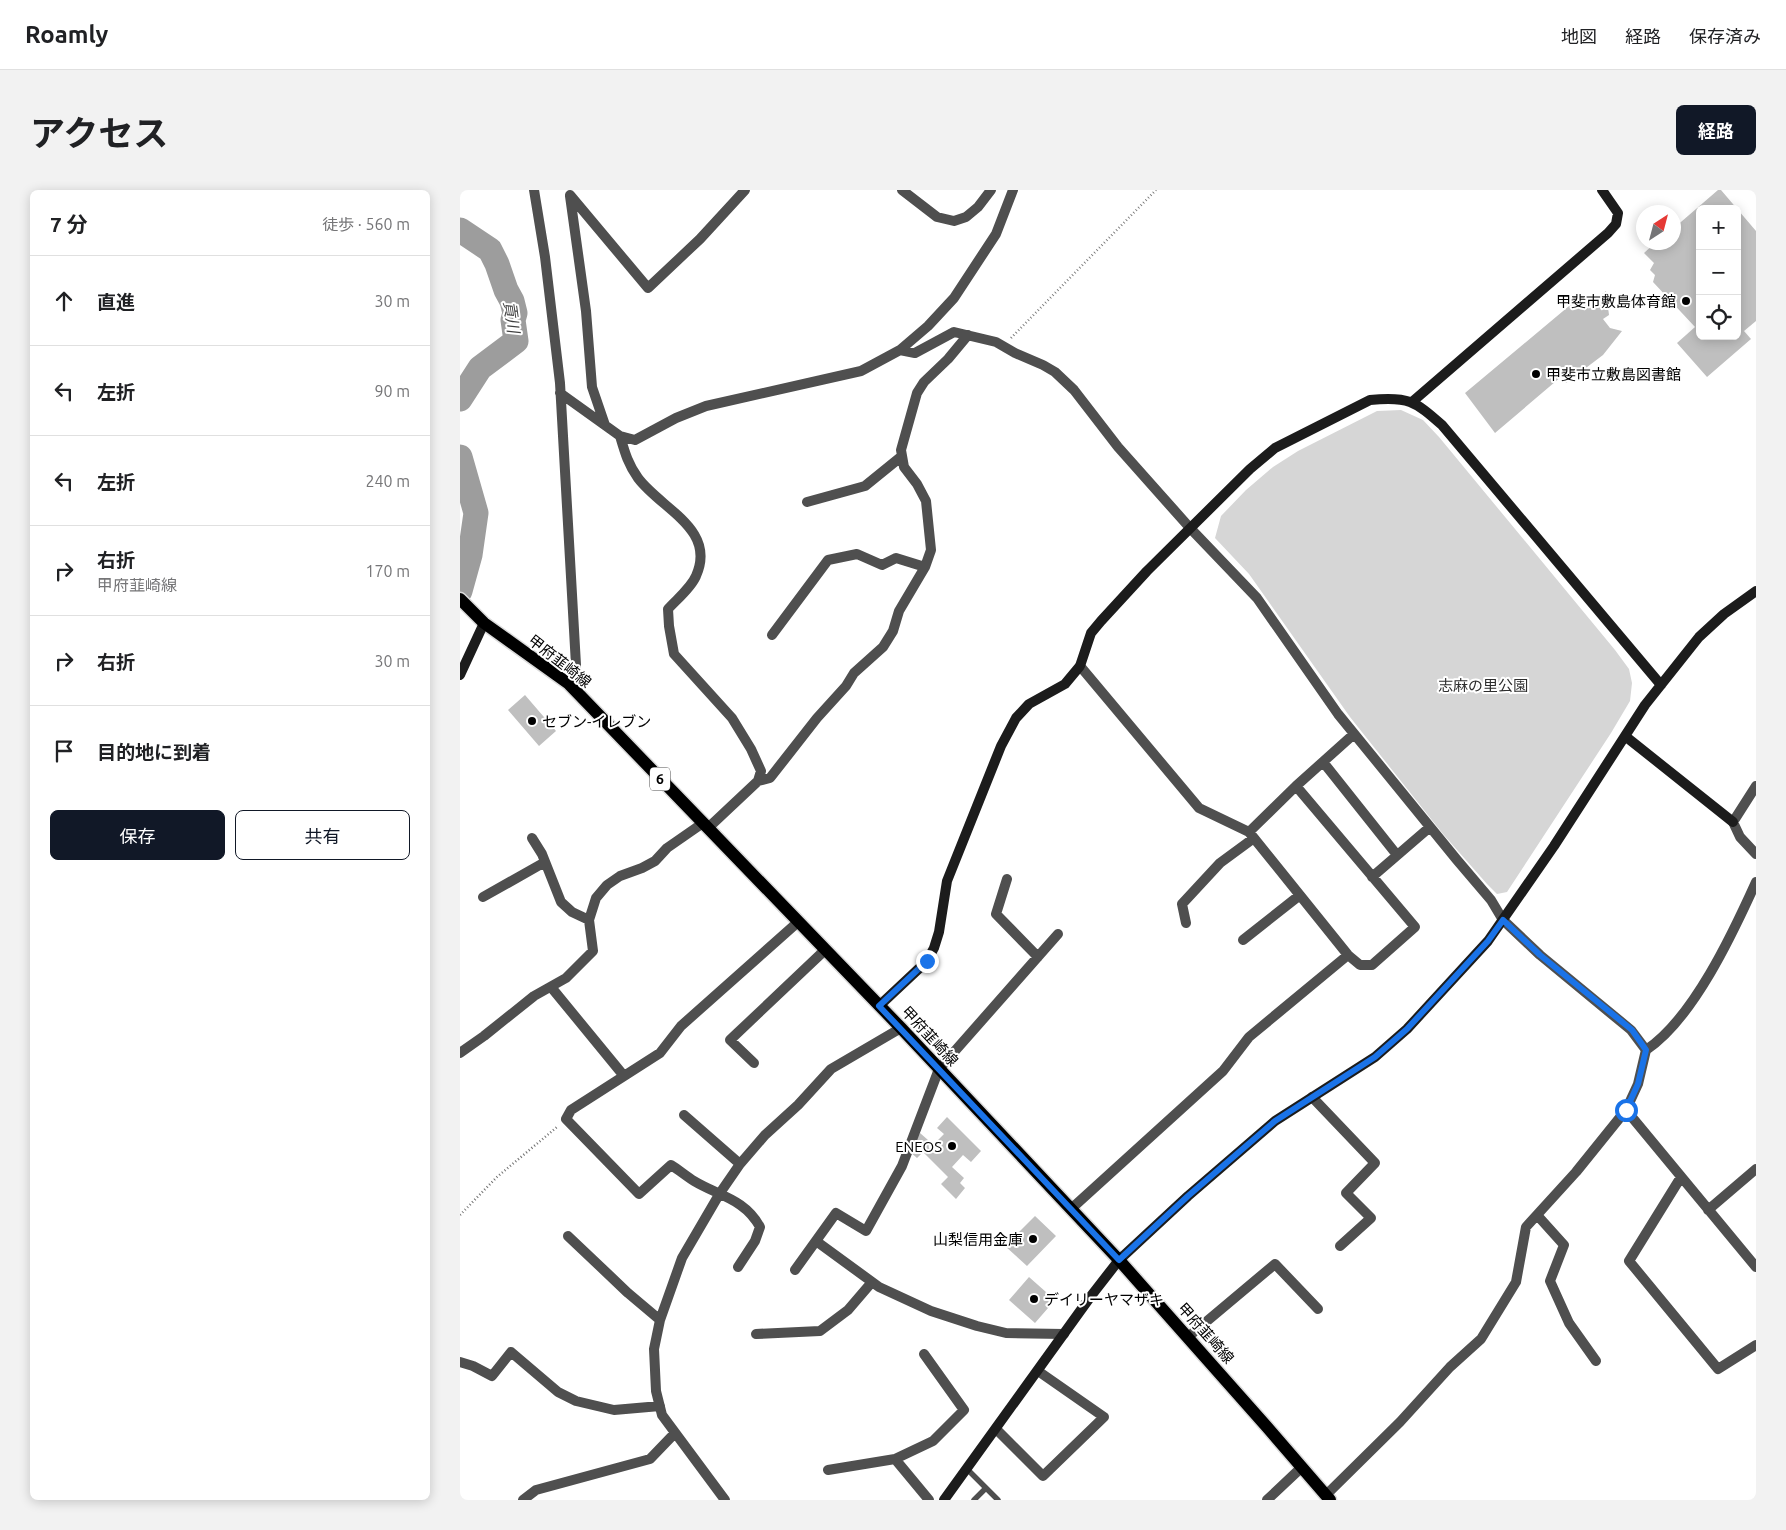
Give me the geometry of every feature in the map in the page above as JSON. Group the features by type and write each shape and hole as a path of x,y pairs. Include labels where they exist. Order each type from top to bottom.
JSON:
{"main road":[{"name":"甲府韮崎線","path":"460,599 484,622 569,684 901,1028 1119,1260 1328,1497"}],"street":[{"path":"534,190 545,257 560,393 576,665 569,684"},
{"path":"570,193 648,288 700,239 745,190"},
{"path":"902,190 937,217 954,221 966,217 978,207 990,190"},
{"path":"560,393 620,436 635,440 676,418 706,406 861,371 900,350 928,326 954,298 996,234 1013,190"},
{"path":"1412,402 1608,233 1616,224 1618,213 1602,190"},
{"path":"570,193 586,311 592,387 605,424"},
{"path":"900,350 916,353 954,332 996,342 1055,372 1074,390 1118,446 1190,528 1257,598 1338,714 1491,900 1503,920 1540,955 1632,1030 1646,1050"},
{"path":"758,780 770,778 817,718 846,686 854,673 883,647 893,631 899,611 925,567 931,550 926,501 917,484 904,467 901,450 917,393 924,382 948,359 968,335"},
{"path":"879,1006 927,961 934,948 939,932 947,882 1001,746 1016,718 1028,704 1065,684 1080,666 1091,633 1096,627 1147,571 1250,469 1275,448 1370,400 1388,398 1407,400 1425,410 1442,425 1660,685"},
{"path":"460,1052 534,996 566,978 593,950 589,920 596,898 607,885 620,876 655,861 667,848 706,826 758,780 761,771 751,749 732,718 674,654 668,608 695,578 702,560 699,542 689,526 640,480 627,461 620,436"},
{"path":"806,502 865,486 902,456"},
{"path":"772,635 828,560 857,554 882,564 896,558 925,567"},
{"path":"944,1500 1119,1260 1188,1196 1275,1121 1347,1077 1375,1057 1407,1029 1488,941 1554,846 1644,705 1699,638 1724,614 1756,591"},
{"path":"460,675 484,622"},
{"path":"1080,666 1199,808 1252,835 1348,955 1360,965 1372,965 1415,927 1296,786"},
{"path":"1186,922 1182,904 1220,863 1252,835 1296,786 1354,734"},
{"path":"1625,736 1733,822 1740,837 1756,854"},
{"path":"1323,762 1397,855"},
{"path":"1733,822 1756,786"},
{"path":"1372,876 1430,827"},
{"path":"532,838 545,862 561,902 572,912 589,920"},
{"path":"483,897 545,862"},
{"path":"1007,879 996,914 1038,957"},
{"path":"1328,1497 1400,1422 1450,1366 1481,1338 1516,1282 1526,1227 1576,1172 1626,1110 1638,1084 1646,1050 1658,1042 1676,1022 1697,993 1727,943 1756,882"},
{"path":"1243,940 1300,895"},
{"path":"738,1267 755,1241 760,1227 741,1204 695,1181 671,1165 639,1194 566,1119 571,1110 660,1053 681,1026 798,922"},
{"path":"795,1270 836,1213 866,1232 902,1166 939,1069 1058,934"},
{"path":"754,1063 730,1040 825,950"},
{"path":"1071,1209 1223,1071 1250,1037 1348,955"},
{"path":"551,987 624,1076"},
{"path":"725,1500 662,1415 656,1391 654,1349 660,1320 682,1258 720,1193 740,1164 765,1135 798,1105 832,1069 901,1028"},
{"path":"1312,1097 1375,1163 1346,1193 1371,1218 1340,1246"},
{"path":"1626,1110 1756,1267"},
{"path":"684,1115 740,1164"},
{"path":"1708,1210 1756,1168"},
{"path":"1681,1177 1629,1261 1718,1369 1756,1345"},
{"path":"1537,1215 1564,1245 1550,1281 1569,1323 1596,1361"},
{"path":"568,1236 628,1294 660,1320"},
{"path":"816,1241 879,1287 931,1311 1006,1333 1064,1334"},
{"path":"1188,1337 1275,1264 1318,1309"},
{"path":"756,1334 820,1331 848,1310 872,1282"},
{"path":"460,1362 473,1366 492,1376 511,1352 558,1392 576,1401 614,1410 660,1406"},
{"path":"828,1470 895,1459 933,1441 964,1410 924,1354"},
{"path":"996,1429 1043,1476 1104,1417 1038,1370"},
{"path":"523,1500 536,1490 650,1459 675,1433"},
{"path":"895,1459 929,1500"},
{"path":"1267,1500 1302,1467"}],"lane":[{"path":"967,1469 998,1500"},
{"path":"974,1500 986,1488"}],"path":[{"path":"1003,346 1156,190"},
{"path":"460,1215 498,1177 566,1119"}],"green space":[{"name":"志麻の里公園","path":"1401,410 1423,420 1439,437 1629,669 1632,683 1630,701 1507,892 1497,894 1443,834 1350,717 1249,574 1215,538 1221,516 1246,490 1273,467 1298,451 1377,411"}],"building":[{"name":"甲斐市敷島体育館","path":"1718,190 1721,190 1734,205 1701,205"},
{"name":"甲斐市敷島体育館","path":"1696,209 1696,340 1741,340 1741,213 1756,231 1756,321 1744,331 1751,339 1707,377 1677,343 1695,327 1653,282 1655,275 1650,270 1654,263 1644,253 1647,250 1681,250 1681,222"},
{"path":"1606,291 1609,315 1603,319 1610,328 1622,331 1603,355 1566,383 1562,376 1495,433 1465,393 1581,296 1589,305"},
{"name":"セブン-イレブン","path":"525,695 556,731 539,746 508,710"},
{"path":"947,1117 981,1151 971,1162 963,1155 952,1167 964,1178 960,1183 965,1188 956,1199 941,1184 948,1177 923,1152 917,1158 910,1152 920,1133 928,1140 929,1149 944,1134 937,1128"},
{"path":"1035,1216 1056,1236 1027,1266 1005,1246"},
{"path":"1029,1277 1055,1300 1035,1323 1009,1300"}],"waterway":[{"name":"貢川","path":"460,230 490,250 512,301 515,313 513,320 516,341 480,368 460,399"},
{"name":"貢川","path":"460,457 476,513 470,555 460,591"}],"place":[{"name":"甲斐市敷島体育館","path":"1686,301"},
{"name":"甲斐市立敷島図書館","path":"1536,374"},
{"name":"セブン-イレブン","path":"532,721"},
{"name":"ENEOS","path":"952,1146"},
{"name":"山梨信用金庫","path":"1033,1239"},
{"name":"デイリーヤマザキ","path":"1034,1299"}],"route":[{"path":"927,961 879,1006 1119,1260 1188,1196 1275,1121 1347,1077 1375,1057 1407,1029 1488,941 1503,920 1540,955 1632,1030 1646,1050 1638,1084 1626,1110"}]}
